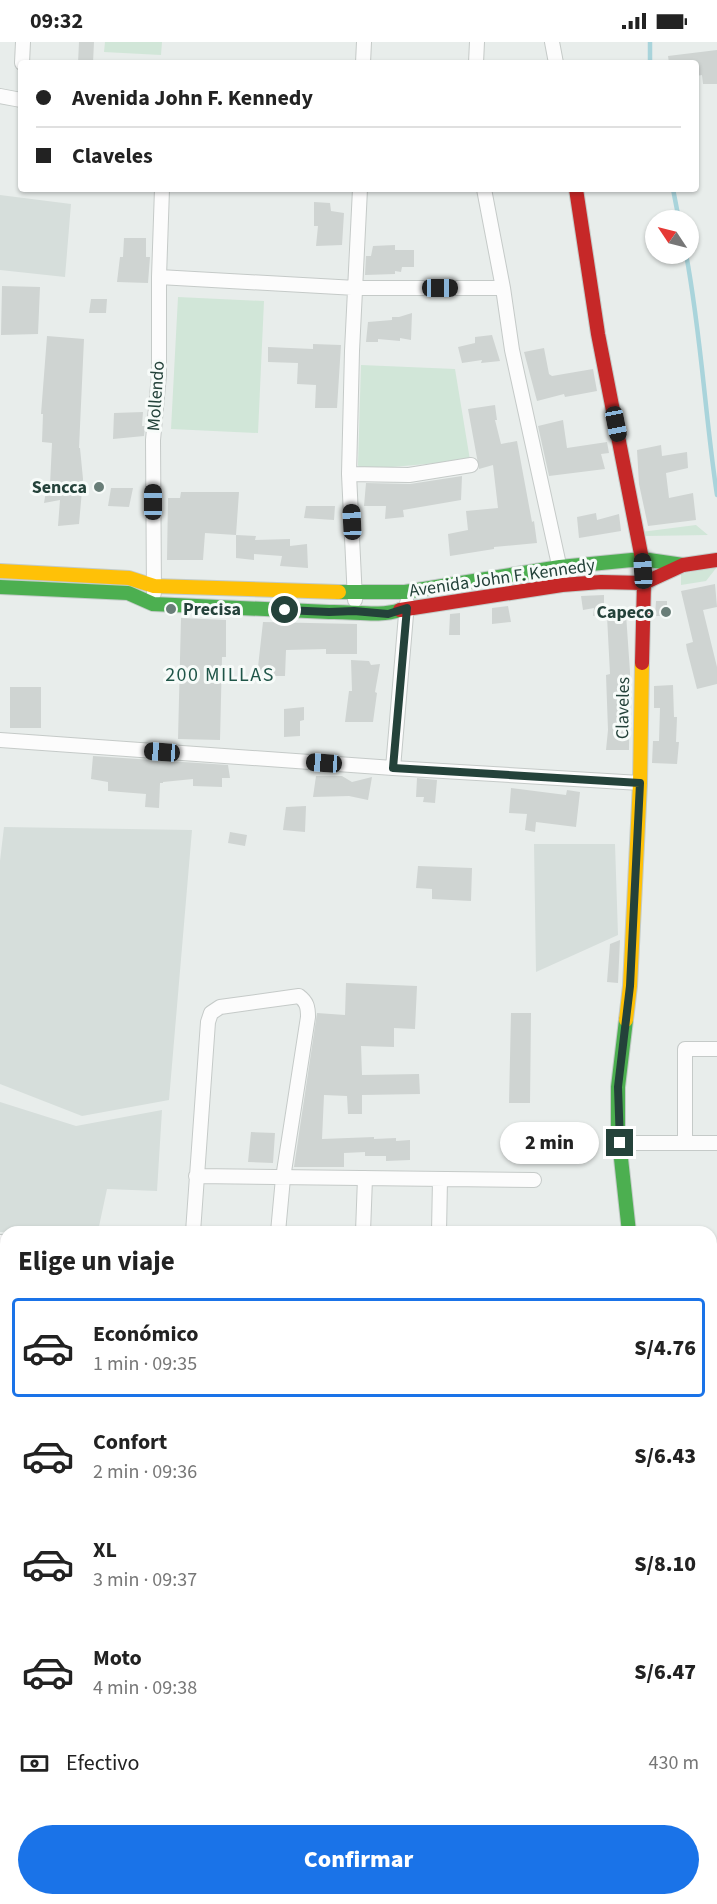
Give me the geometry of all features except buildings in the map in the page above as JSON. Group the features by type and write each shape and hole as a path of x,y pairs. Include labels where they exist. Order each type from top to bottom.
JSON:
{"main road":[{"name":"Claveles","path":"576,192 598,334 642,559 644,583 640,783 630,986 618,1087 620,1143 628,1226"},
{"name":"Avenida John F. Kennedy","path":"0,571 129,578 154,586 356,593 405,592 560,567 642,559 683,565"},
{"name":"Avenida John F. Kennedy","path":"0,587 128,593 153,604 388,614 407,608 562,585 601,582 644,583 683,565 717,560"},
{"path":"53,589 54,574"}],"street":[{"path":"22,60 23,42"},
{"path":"363,60 364,42"},
{"path":"476,60 477,42"},
{"path":"552,42 555,60"},
{"path":"0,96 18,99"},
{"name":"Mollendo","path":"153,604 153,440 159,375 162,192"},
{"path":"354,611 356,593 349,474 360,192"},
{"path":"485,192 512,350 562,585"},
{"path":"159,277 356,288 503,288"},
{"path":"349,474 409,475 471,465"},
{"path":"393,768 407,608 405,592"},
{"path":"0,740 640,783"},
{"path":"193,1226 208,1022 211,1013 220,1007 299,996 308,1006 308,1017 283,1178 279,1226"},
{"path":"685,1143 685,1049 717,1049"},
{"path":"620,1143 717,1143"},
{"path":"196,1176 534,1180"},
{"path":"363,1226 365,1178"},
{"path":"439,1226 440,1180"}],"shaded area":[{"path":"0,195 71,204 65,277 0,270"},
{"path":"4,827 192,830 169,1100 82,1116 0,1084 0,861"},
{"path":"534,844 615,844 618,935 536,972"},
{"path":"0,1102 76,1126 162,1110 157,1191 107,1189 99,1226 0,1226"}],"green space":[{"path":"105,42 162,42 161,55 104,52"},
{"path":"178,297 264,301 258,433 171,429"},
{"path":"361,365 455,369 470,460 360,470 358,465"},
{"path":"696,525 708,535 646,536 641,532"},
{"path":"717,567 706,581 681,585 681,574"}],"waterway":[{"path":"650,42 650,60"},
{"path":"674,192 677,210"},
{"path":"688,264 717,495"}],"traffic: fast":[{"path":"339,592 405,592 560,567 642,559 683,565"},
{"path":"0,587 128,593 153,604 366,613 400,610"},
{"path":"626,1020 618,1087 618,1131 628,1226"}],"traffic: slow":[{"path":"0,571 129,578 154,586 339,592"},
{"path":"626,1020 630,986 640,783 642,663"}],"traffic: jam":[{"path":"576,192 598,334 642,559 644,583 642,663"},
{"path":"400,610 562,585 601,582 644,583 683,565 717,560"}],"place":[{"name":"Sencca","path":"99,487"},
{"name":"Precisa","path":"171,609"},
{"name":"Capeco","path":"666,612"}],"district":[{"name":"200 MILLAS","path":"220,675"}],"route":[{"path":"285,610 388,614 407,608 393,768 640,783 630,986 618,1087 620,1143"}]}
